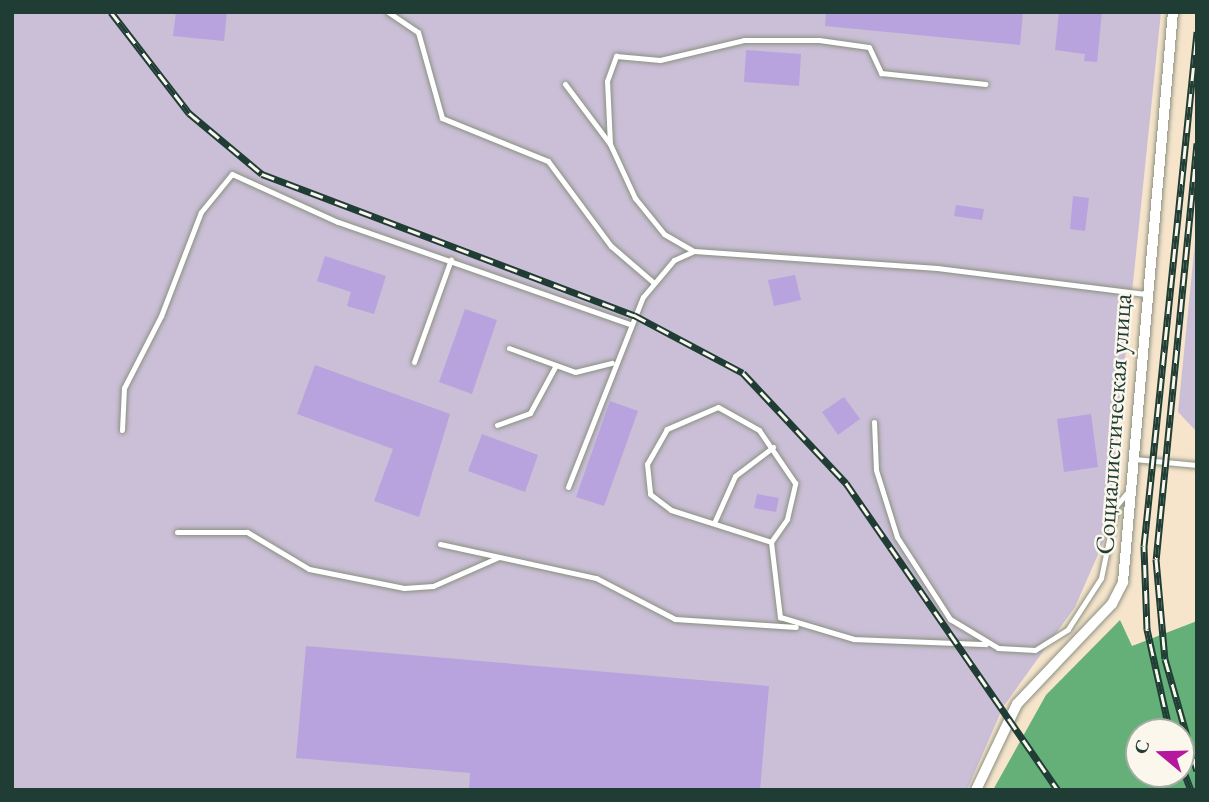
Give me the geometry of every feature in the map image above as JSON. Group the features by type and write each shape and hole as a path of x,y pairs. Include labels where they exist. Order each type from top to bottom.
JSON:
{"street":[{"name":"Социалистическая улица","path":"976,790 1017,704 1118,593 1128,555 1127,493 1173,12"}],"lane":[{"path":"388,12 418,32 442,118 548,161 605,239 653,282"},
{"path":"610,145 607,81 617,57 660,60 744,40 819,40 869,47 881,73 985,84"},
{"path":"565,84 610,145 635,198 664,234 694,251 937,268 1147,293"},
{"path":"122,430 124,388 161,316 201,212 232,174 338,222 451,259 630,324"},
{"path":"568,487 630,324 653,282 694,251"},
{"path":"414,362 451,259"},
{"path":"509,348 555,367 582,372 613,363"},
{"path":"497,425 530,413 555,367"},
{"path":"771,542 671,510 650,494 644,475 660,436 682,418 718,407 750,422 773,447 795,491 771,542 775,611 799,626"},
{"path":"874,422 876,470 897,537 950,618 986,644"},
{"path":"714,523 734,476 773,447"},
{"path":"1130,459 1197,465"},
{"path":"440,544 596,578 675,619 799,626 854,639 986,644 1035,650 1068,629 1101,578 1116,506 1127,493"},
{"path":"177,532 247,532 309,569 404,588 433,586 499,557"}],"shaded area":[{"path":"12,12 1161,12 1107,534 1075,607 1003,707 967,790 12,790"},
{"path":"1197,222 1197,432 1178,412"}],"green space":[{"path":"1120,620 1132,646 1197,621 1197,790 993,790 1046,695"}],"building":[{"path":"176,12 227,12 224,41 173,36"},
{"path":"826,12 1023,12 1020,45 825,26"},
{"path":"1059,12 1102,12 1097,62 1084,61 1085,54 1055,50"},
{"path":"746,50 801,54 799,86 744,82"},
{"path":"1073,196 1089,198 1085,231 1070,229"},
{"path":"956,205 984,209 982,220 954,216"},
{"path":"325,256 386,276 374,314 347,306 351,292 317,281"},
{"path":"795,275 801,300 774,306 768,280"},
{"path":"465,309 497,320 472,394 439,382"},
{"path":"315,365 450,414 419,517 374,501 393,449 297,414"},
{"path":"844,397 860,419 838,435 822,412"},
{"path":"610,401 638,411 604,506 576,497"},
{"path":"1091,414 1098,467 1064,472 1057,419"},
{"path":"482,434 538,455 525,492 468,471"},
{"path":"757,494 779,498 776,512 754,508"},
{"path":"306,646 769,686 760,790 469,790 470,773 296,758"}],"railway":[{"path":"111,12 189,113 262,174 634,315 743,373 846,483 1058,790"},
{"path":"1167,718 1147,629 1144,546 1197,32"},
{"path":"1197,143 1156,559 1165,659 1197,771"}]}
